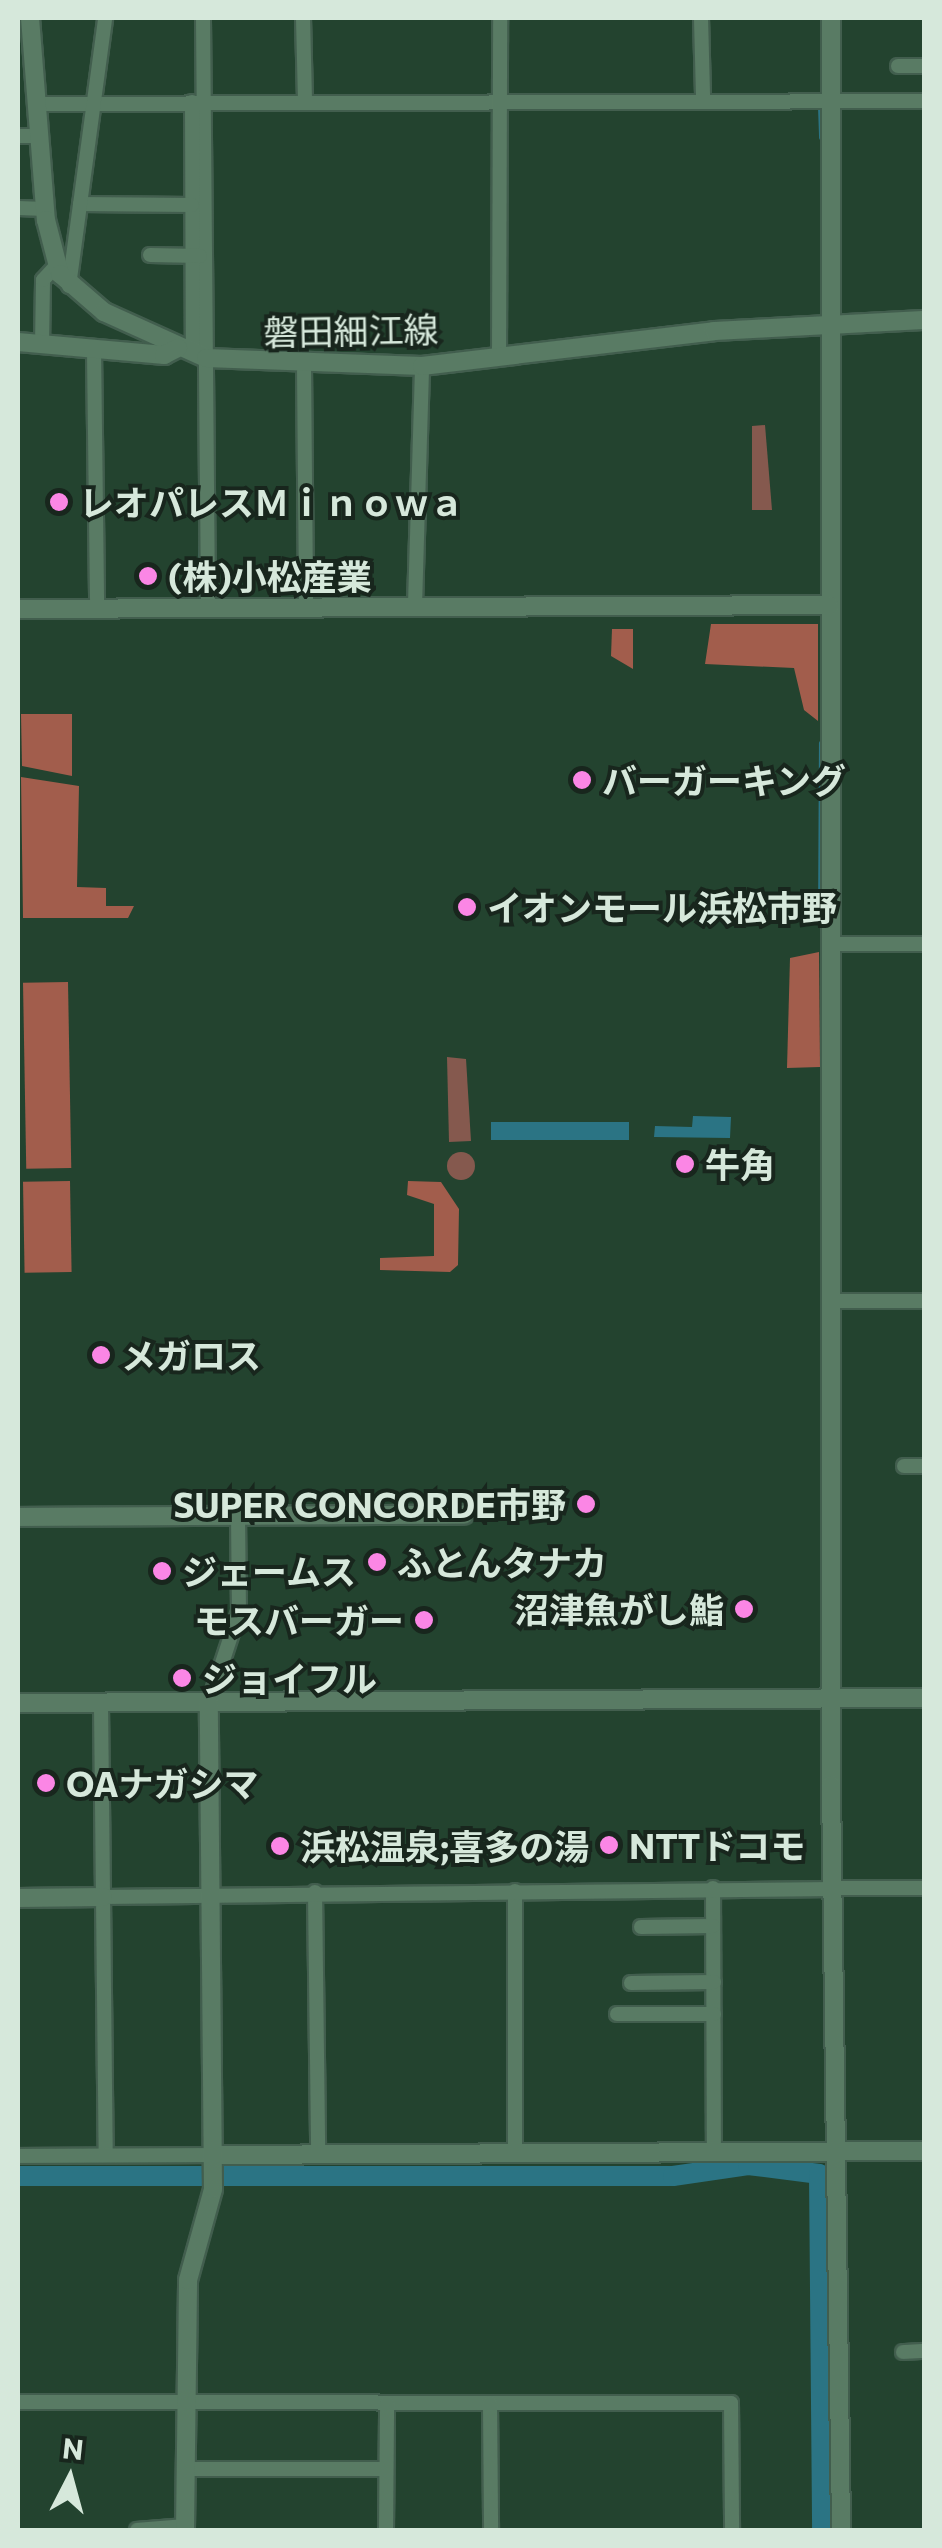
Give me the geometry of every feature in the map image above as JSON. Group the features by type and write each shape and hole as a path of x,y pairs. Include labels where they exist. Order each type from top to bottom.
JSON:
{"street":[{"name":"磐田細江線","path":"30,18 45,210 56,266 69,286 192,353 304,366 422,366 924,320"},
{"path":"69,286 105,18"},
{"path":"199,256 192,205 203,18"},
{"path":"303,18 305,102"},
{"path":"499,356 500,18"},
{"path":"701,18 703,96"},
{"path":"832,18 827,326 833,944 828,1889 841,2530"},
{"path":"898,66 924,66"},
{"path":"38,104 703,96 924,101"},
{"path":"198,102 199,256 192,353 208,608"},
{"path":"18,136 40,136"},
{"path":"80,204 192,205"},
{"path":"18,208 45,210"},
{"path":"150,255 199,256"},
{"path":"42,346 43,280 56,266"},
{"path":"18,342 94,350 192,353"},
{"path":"94,350 97,608"},
{"path":"304,366 306,607"},
{"path":"415,605 422,366"},
{"path":"18,609 829,605"},
{"path":"833,944 924,944"},
{"path":"831,1301 924,1301"},
{"path":"904,1466 924,1466"},
{"path":"18,1517 464,1514"},
{"path":"137,2530 184,2528 188,2280 213,2189 209,1703 239,1611 238,1516"},
{"path":"18,1691 26,1704 101,1705 924,1698"},
{"path":"101,1705 106,2155"},
{"path":"713,1888 714,2152"},
{"path":"18,1898 211,1892 924,1888"},
{"path":"515,1891 515,2153"},
{"path":"315,1892 318,2154"},
{"path":"641,1927 713,1926"},
{"path":"631,1983 714,1982"},
{"path":"617,2014 714,2014"},
{"path":"18,2156 924,2151"},
{"path":"903,2352 924,2351"},
{"path":"18,2402 731,2404 732,2530"},
{"path":"386,2403 386,2530"},
{"path":"490,2403 491,2530"},
{"path":"185,2469 386,2470"}],"shaded area":[{"path":"765,425 772,510 752,510 752,426"},
{"path":"711,624 818,624 818,721 804,710 794,668 705,664"},
{"path":"612,629 633,629 633,669 611,656"},
{"path":"21,714 72,714 72,776 22,766"},
{"path":"21,777 79,786 77,887 106,888 106,906 134,906 128,918 23,918"},
{"path":"819,952 820,1067 787,1068 790,958"},
{"path":"68,982 71,1168 26,1169 23,983"},
{"path":"447,1057 466,1059 471,1141 449,1142"},
{"path":"461,1152 471,1156 475,1166 471,1176 461,1180 451,1176 447,1166 451,1156"},
{"path":"70,1181 72,1272 25,1273 23,1182"},
{"path":"408,1181 441,1182 459,1209 458,1265 450,1272 380,1270 380,1258 434,1256 434,1204 407,1195"}],"water":[{"path":"693,1116 731,1117 730,1138 654,1137 655,1126 692,1127"},
{"path":"491,1122 629,1122 629,1140 491,1140"}],"waterway":[{"path":"822,18 822,85"},
{"path":"820,107 821,138"},
{"path":"199,584 201,535"},
{"path":"820,924 821,743"},
{"path":"18,2176 673,2176 748,2165 819,2174 822,2530"}],"place":[{"name":"レオパレスＭｉｎｏｗａ","path":"59,502"},
{"name":"(株)小松産業","path":"148,576"},
{"name":"バーガーキング","path":"582,780"},
{"name":"イオンモール浜松市野","path":"467,907"},
{"name":"牛角","path":"685,1164"},
{"name":"メガロス","path":"101,1355"},
{"name":"SUPER CONCORDE市野","path":"586,1504"},
{"name":"ふとんタナカ","path":"377,1562"},
{"name":"ジェームス","path":"162,1571"},
{"name":"沼津魚がし鮨","path":"744,1609"},
{"name":"モスバーガー","path":"424,1620"},
{"name":"ジョイフル","path":"182,1678"},
{"name":"OAナガシマ","path":"46,1783"},
{"name":"NTTドコモ","path":"609,1845"},
{"name":"浜松温泉;喜多の湯","path":"280,1846"}]}
